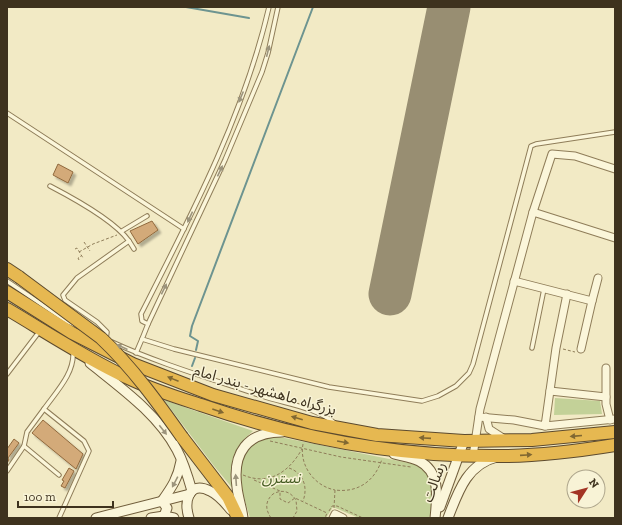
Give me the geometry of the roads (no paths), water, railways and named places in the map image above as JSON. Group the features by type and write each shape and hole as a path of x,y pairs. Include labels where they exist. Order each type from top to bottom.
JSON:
{"highway":[{"path":"7,269 13,279 101,338 112,349 137,377 228,497 238,518"},
{"name":"بزرگراه ماهشهر - بندر امام","path":"7,292 72,333 133,364 213,395 312,423 377,434 470,441 532,440 615,432"},
{"path":"7,308 72,348 134,380 234,416 306,436 380,449 473,456 502,456 615,445"}],"main road":[{"path":"72,348 141,406 167,434 181,460 191,492 186,504 189,518"},
{"path":"243,518 236,472 240,453 246,444 262,434 294,432"},
{"name":"رسالت","path":"436,518 459,455 470,441"},
{"name":"رسالت","path":"380,449 419,461 429,470 435,480 438,493 436,518"},
{"path":"462,482 473,456"},
{"name":"رسالت","path":"448,518 462,482 474,468 492,458 502,456"},
{"path":"162,501 174,486 178,476 181,460"},
{"path":"96,518 162,501 200,488 212,492 224,502 238,518"},
{"path":"162,501 168,508 164,516"},
{"path":"151,518 164,516 174,518"}],"street":[{"path":"473,456 470,441 482,417 514,281 533,212 552,154 575,156 615,169"},
{"path":"533,212 615,238"},
{"path":"581,350 598,278"},
{"path":"514,281 592,301"},
{"path":"545,426 556,348 567,294"},
{"path":"482,417 514,420 545,426 612,419 606,397 606,368"},
{"path":"550,391 606,397"},
{"path":"482,417 489,429 507,440"},
{"path":"334,516 343,518"}],"lane":[{"path":"146,323 141,319 141,314 184,230 221,148 251,74 269,7"},
{"path":"136,353 142,339 146,323 225,160 262,72 268,53 278,7"},
{"path":"7,113 184,230"},
{"path":"142,339 174,350 329,387 422,401 438,396 456,386 469,373 473,364 531,146 615,132"},
{"path":"50,186 68,195 122,232 134,249"},
{"path":"122,232 146,216"},
{"path":"106,339 107,332 97,322 65,300 63,295 77,278 129,241"},
{"path":"13,279 68,322 136,353 263,396 326,415 342,428"},
{"path":"532,348 544,289"},
{"path":"7,374 41,330"},
{"path":"7,471 24,446 27,432 72,369 72,348"},
{"path":"44,409 84,441 89,451 59,518"},
{"path":"24,446 59,475"}],"waterway":[{"path":"186,7 249,18"},
{"path":"196,350 198,341 190,336 192,326 313,7"},
{"path":"192,366 195,358"}],"park label":[{"name":"نسترن","path":"281,478"}]}
